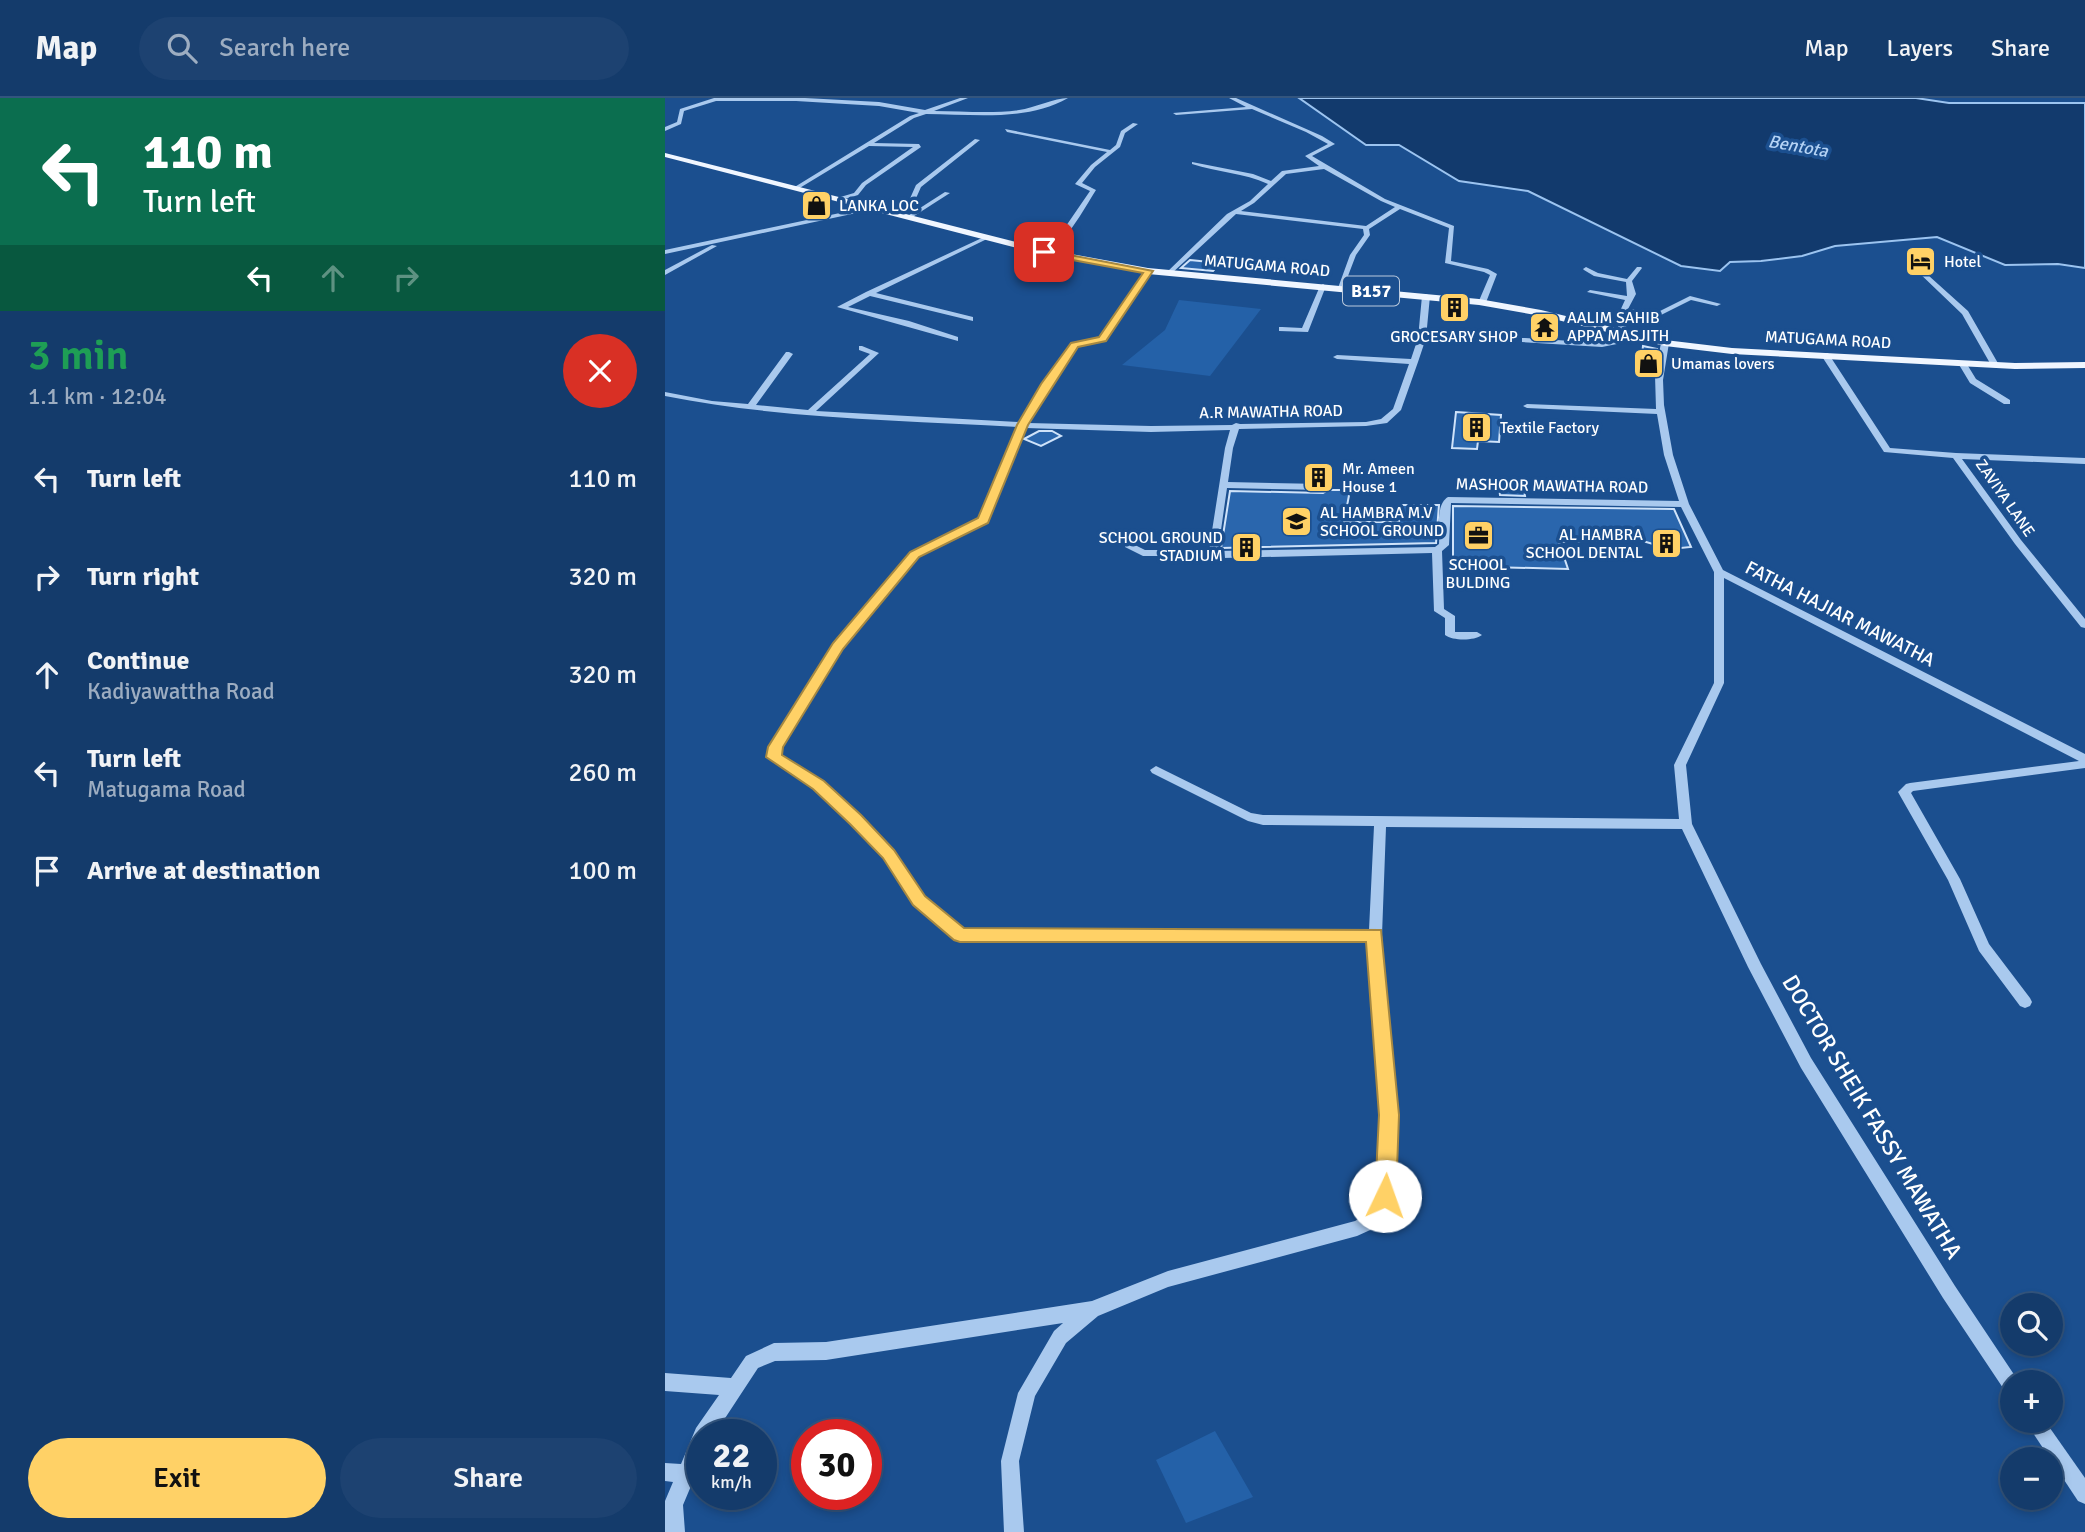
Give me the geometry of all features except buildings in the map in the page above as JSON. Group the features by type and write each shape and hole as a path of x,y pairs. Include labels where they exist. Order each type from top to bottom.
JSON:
{"main road":[{"name":"MATUGAMA ROAD","path":"665,155 1044,252 1148,271 1482,303 1541,313 1665,343 1732,351 1995,365 2085,365"}],"street":[{"path":"796,188 912,117 965,98"},
{"path":"665,129 679,123 682,110 716,99 837,101 925,112 1025,111 1048,106 1065,98"},
{"path":"1232,98 1251,108 1291,122 1332,144 1308,156 1325,167 1399,207 1452,227 1447,262 1494,274 1482,303"},
{"path":"1176,113 1251,108"},
{"path":"1044,252 1057,243 1093,190 1078,184 1109,151 1118,146 1123,132 1135,124"},
{"path":"1007,130 1109,151"},
{"path":"889,212 911,204 918,186 977,140"},
{"path":"839,199 856,194 864,184 919,146 869,144"},
{"path":"1194,163 1213,169 1247,173 1272,183"},
{"path":"1169,273 1229,215 1252,202 1284,172 1325,167"},
{"path":"909,218 947,193"},
{"path":"1342,288 1353,255 1367,235 1367,228 1399,207"},
{"path":"665,252 873,208"},
{"path":"1236,212 1367,228"},
{"path":"955,339 906,323 841,307 986,238"},
{"path":"665,273 721,240"},
{"path":"1629,281 1639,268"},
{"path":"1917,268 1965,313 1995,365"},
{"path":"1585,269 1596,275 1629,281"},
{"path":"1148,271 1102,339 1074,345 1046,384 1023,425 983,520 915,555 838,646 776,747 773,757 818,785 856,820 888,854 919,901 960,935 1374,935"},
{"path":"1525,340 1611,345 1625,321 1624,312 1632,294 1629,281"},
{"path":"1282,329 1305,330 1323,286"},
{"path":"1590,292 1630,299"},
{"path":"868,293 969,319"},
{"name":"A.R MAWATHA ROAD","path":"665,394 809,413 1023,425 1151,429 1366,424 1384,421 1397,410 1422,338 1426,296"},
{"path":"1624,312 1658,314 1690,298 1717,304"},
{"name":"FATHA HAJIAR MAWATHA","path":"1665,343 1659,378 1661,412 1684,504 1699,538 1719,572 2084,758"},
{"path":"809,413 875,353 862,348"},
{"path":"750,407 789,354"},
{"path":"1825,355 1887,450 1956,456"},
{"path":"1337,356 1414,362"},
{"path":"1962,363 1973,382 2007,402"},
{"path":"1527,406 1661,412"},
{"path":"1213,553 1229,448 1236,425"},
{"name":"ZAVIYA LANE","path":"1956,456 2085,461"},
{"name":"ZAVIYA LANE","path":"1956,456 1995,514 2085,625"},
{"path":"1224,485 1323,487"},
{"name":"MASHOOR MAWATHA ROAD","path":"1437,550 1444,545 1445,504 1448,500 1684,504"},
{"path":"1128,545 1143,553 1223,555 1437,550 1439,611 1450,616 1450,635 1477,635"},
{"name":"DOCTOR SHEIK FASSY MAWATHA","path":"1719,572 1719,683 1679,765 1686,824 1755,967 1806,1063 2001,1370"},
{"path":"2025,1002 1984,947 1954,879 1904,792 1910,787 2084,758"},
{"path":"1156,771 1255,818 1380,822 1686,824"},
{"path":"713,1419 752,1362 774,1352 826,1351 1092,1310 1168,1279 1357,1228 1373,1220 1385,1196 1389,1115 1374,935 1380,822"},
{"path":"1014,1532 1010,1461 1027,1393 1061,1337 1092,1310"},
{"path":"665,1382 733,1387"},
{"path":"2042,1433 2085,1494"},
{"path":"665,1472 685,1474 673,1505 674,1532"}],"shaded area":[{"path":"1179,300 1261,309 1210,376 1122,365 1165,330"},
{"path":"1215,1431 1253,1497 1186,1523 1156,1460"}],"water":[{"name":"Bentota","path":"1299,98 1916,98 1949,103 2085,103 2085,268 2058,264 2005,265 1937,237 1835,246 1802,256 1730,262 1720,271 1681,266 1528,191 1459,181 1399,145 1366,145"}],"place":[{"name":"LANKA LOC","path":"816,206"},
{"name":"Hotel","path":"1921,262"},
{"name":"GROCESARY SHOP","path":"1454,308"},
{"name":"AALIM SAHIB APPA MASJITH","path":"1544,327"},
{"name":"Umamas lovers","path":"1648,364"},
{"name":"Textile Factory","path":"1477,428"},
{"name":"Mr. Ameen House 1","path":"1319,478"},
{"name":"AL HAMBRA M.V SCHOOL GROUND","path":"1297,522"},
{"name":"SCHOOL BULDING","path":"1478,536"},
{"name":"AL HAMBRA SCHOOL DENTAL","path":"1666,544"},
{"name":"SCHOOL GROUND STADIUM","path":"1246,547"}],"route":[{"path":"1044,252 1148,271 1102,339 1074,345 1046,384 1023,425 983,520 915,555 838,646 776,747 773,757 818,785 856,820 888,854 919,901 960,935 1374,935 1389,1115 1385,1196"}]}
